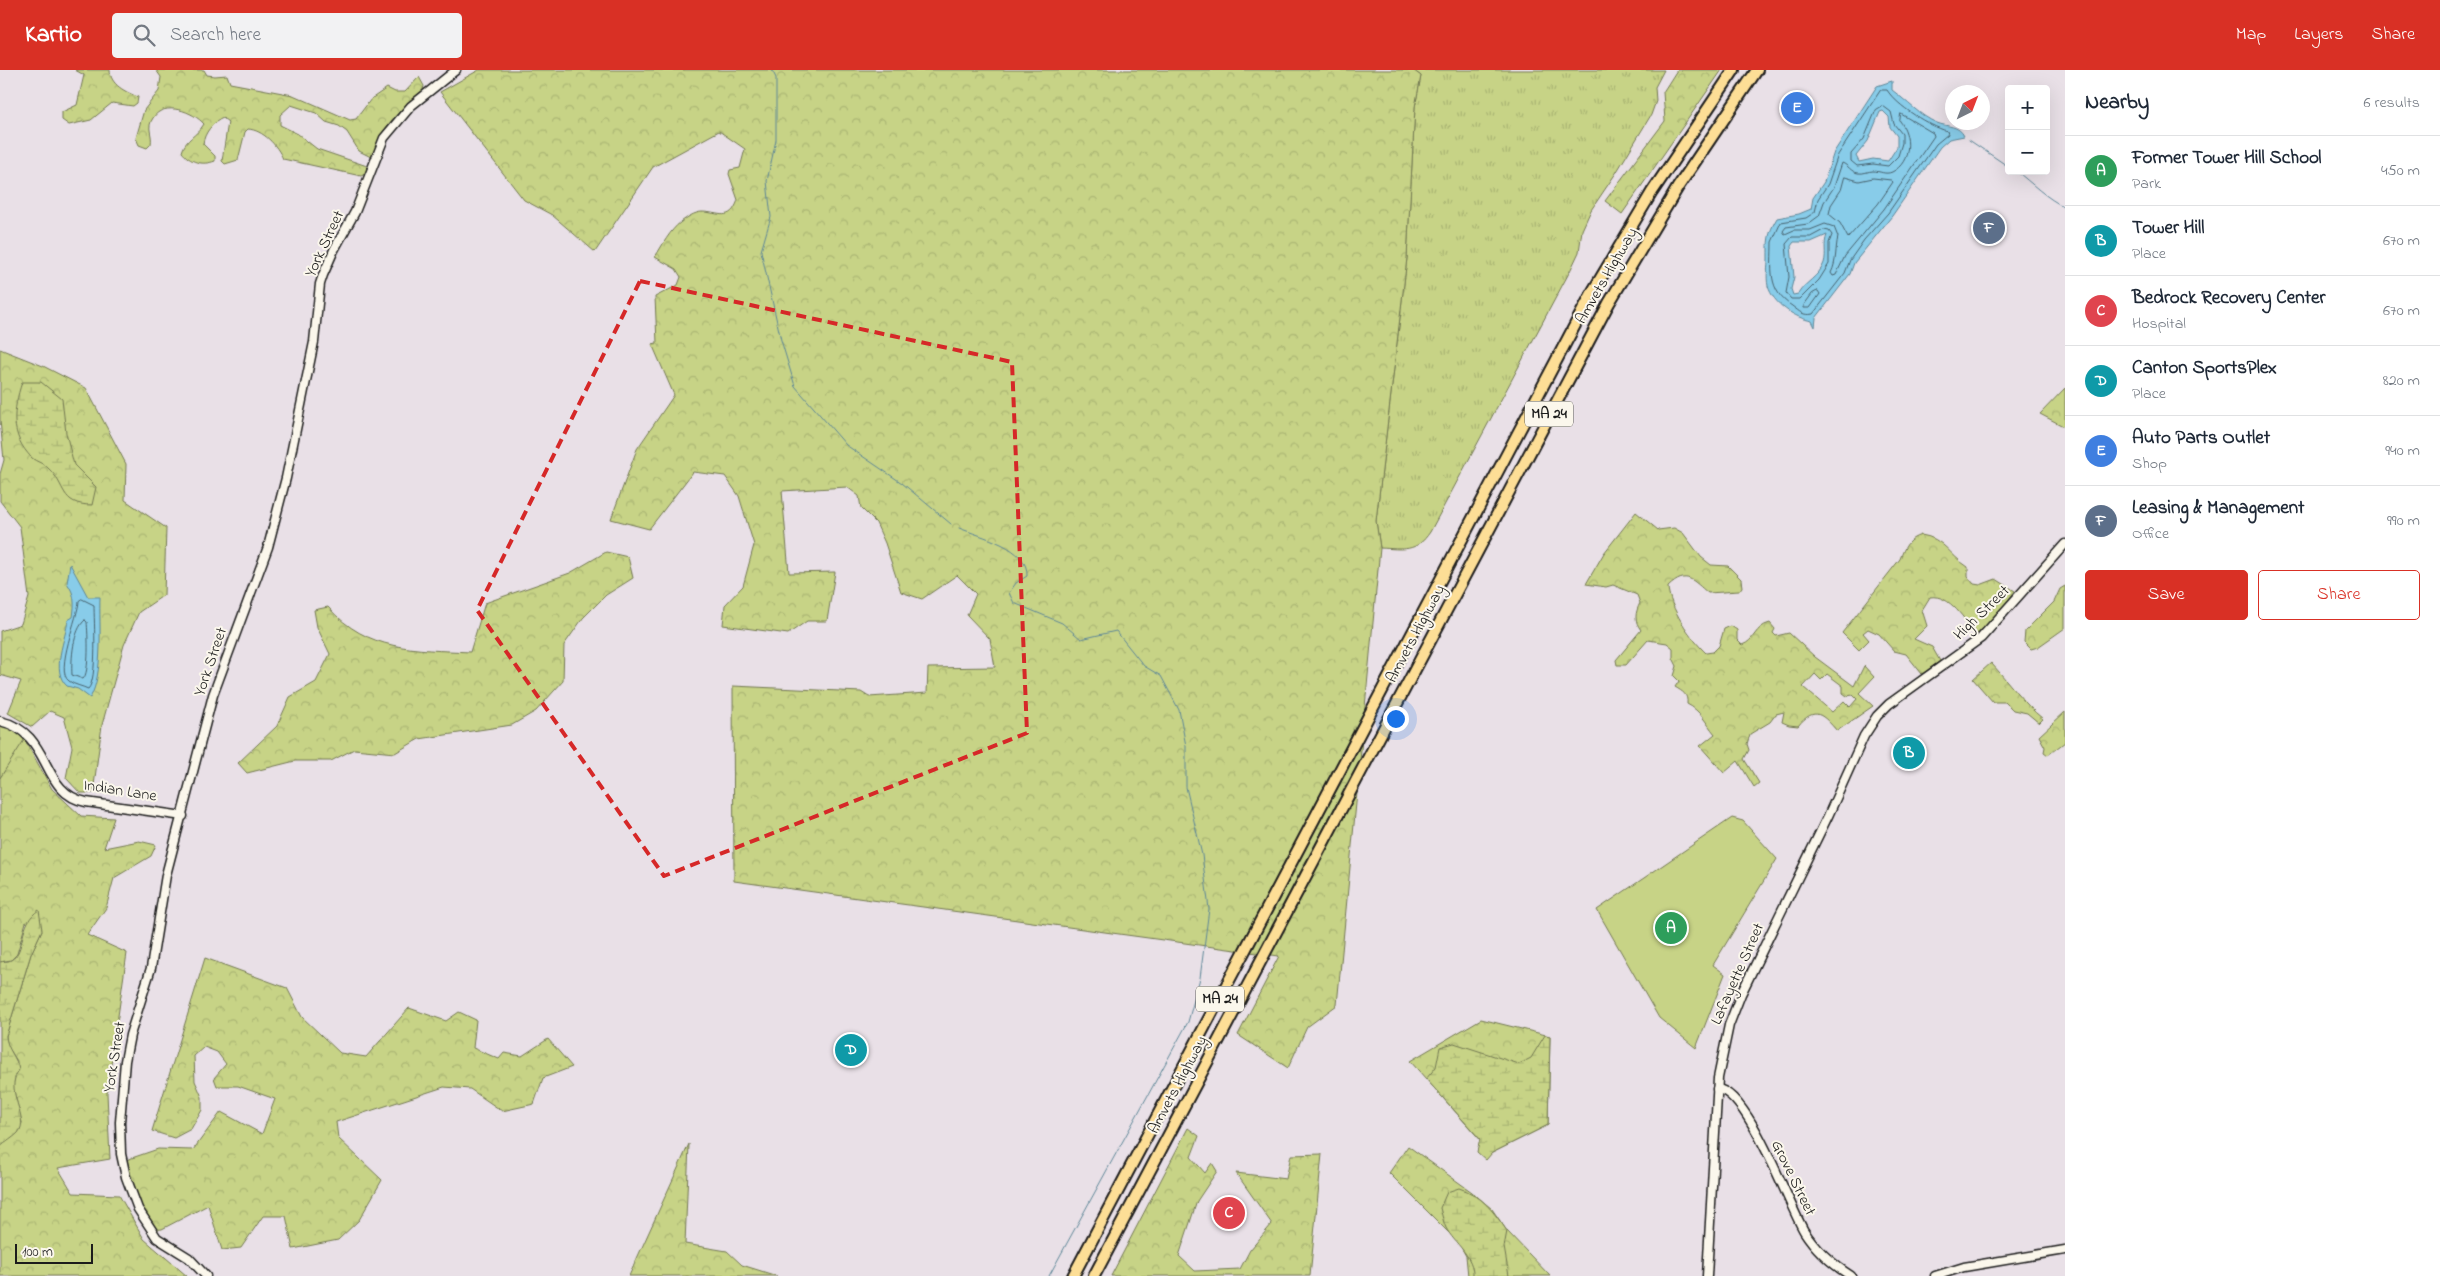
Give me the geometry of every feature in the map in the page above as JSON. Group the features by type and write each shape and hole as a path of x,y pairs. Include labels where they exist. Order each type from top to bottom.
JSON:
{"highway":[{"name":"Amvets Highway","path":"1073,1276 1575,325 1647,200 1734,70"},
{"name":"Amvets Highway","path":"1094,1276 1608,303 1688,170 1757,70"}],"street":[{"name":"York Street","path":"206,1276 189,1258 157,1238 144,1220 126,1177 120,1141 120,1110 125,1061 134,1020 151,968 166,875 183,816 213,695 268,547 286,478 314,342 318,300 323,275 355,212 384,138 411,106 456,70"},
{"name":"High Street","path":"1883,709 1981,638 2065,544"},
{"name":"Lafayette Street","path":"1707,1276 1717,1089 1722,1052 1735,1008 1828,816 1864,736 1883,709"},
{"name":"Indian Lane","path":"0,721 17,728 34,741 56,783 73,798 86,802 183,816"},
{"name":"Grove Street","path":"1717,1089 1728,1093 1748,1115 1808,1238 1825,1256 1850,1276"},
{"path":"1935,1276 1964,1267 2065,1250"}],"highlighted area":[{"path":"640,281 1012,362 1027,733 664,876 477,610"}],"green space":[{"path":"75,70 110,70 116,84 138,97 137,103 133,106 112,103 91,120 69,125 62,120 62,112 77,105 84,75"},
{"path":"156,70 204,70 207,75 227,75 230,83 293,95 350,120 356,119 371,99 387,88 395,92 405,92 419,77 424,86 423,90 399,112 386,128 380,137 373,158 359,151 347,132 339,126 326,122 316,113 291,105 280,115 280,125 298,134 317,149 367,166 369,168 361,176 283,159 269,139 259,132 248,129 245,132 238,160 225,164 222,161 228,122 223,118 210,128 203,144 215,156 215,161 197,162 182,152 188,141 204,124 193,115 179,110 164,110 158,113 150,125 151,144 147,148 139,145 136,138 144,110 159,91 161,77"},
{"path":"479,70 1413,70 1421,76 1415,107 1407,258 1376,521 1380,548 1337,1005 1307,1027 1288,1068 1238,1035 1279,956 734,881 733,686 861,692 869,697 927,693 928,668 995,667 990,639 967,615 976,594 957,575 922,599 901,592 885,543 876,523 861,508 859,496 847,487 782,491 789,573 835,572 827,621 807,621 788,634 723,625 725,605 743,586 754,545 739,496 725,476 693,472 649,529 611,519 637,449 674,395 652,344 657,343 655,297 678,285 681,277 676,269 655,257 673,229 688,217 699,212 723,215 731,212 738,200 729,174 730,170 740,168 745,149 719,131 653,167 595,252 552,215 524,200 440,92"},
{"path":"1413,70 1664,70 1655,87 1656,101 1651,115 1591,210 1582,230 1579,252 1570,271 1430,532 1420,544 1414,547 1396,549 1380,548 1376,521 1407,258 1415,107 1421,76"},
{"path":"1677,70 1722,70 1622,214 1605,201 1665,121 1663,92"},
{"path":"0,349 43,366 86,388 126,464 125,500 166,528 164,595 139,612 124,645 102,725 93,793 80,793 66,778 72,747 64,717 50,711 32,727 8,713 21,681 0,675 0,631 21,624 29,597 20,527 0,501 0,474 4,460 0,420"},
{"path":"22,382 41,382 62,399 66,433 74,465 96,487 92,505 74,502 69,498 54,474 46,466 32,458 19,440 16,431 15,412"},
{"path":"2065,388 2065,427 2040,414"},
{"path":"1636,512 1658,530 1674,528 1683,533 1701,557 1711,565 1728,566 1741,579 1742,587 1739,591 1708,593 1694,581 1685,578 1668,587 1672,604 1682,622 1694,640 1706,653 1713,652 1719,646 1724,629 1731,626 1737,630 1737,640 1742,645 1750,640 1761,628 1770,623 1775,629 1773,633 1776,636 1789,633 1815,657 1854,686 1864,666 1874,677 1859,693 1873,706 1837,731 1819,715 1809,716 1798,726 1782,722 1784,712 1776,714 1770,722 1750,734 1747,744 1749,750 1744,759 1759,783 1754,787 1738,761 1724,773 1700,746 1715,734 1699,713 1687,704 1687,698 1684,694 1675,687 1679,681 1674,676 1677,666 1673,658 1673,648 1667,643 1648,640 1626,665 1617,665 1616,660 1641,630 1636,617 1640,603 1637,595 1613,585 1606,587 1586,584 1604,553","holes":["1815,674 1821,680 1827,674 1843,686 1843,693 1847,696 1853,695 1857,699 1850,707 1844,701 1832,712 1803,687"]},
{"path":"1921,535 1941,543 1968,567 1968,577 1974,584 1980,585 1996,579 2015,591 1993,620 1977,634 1951,604 1938,597 1930,597 1922,610 1927,626 1914,639 1932,647 1940,661 1922,674 1906,654 1894,651 1879,634 1868,629 1863,633 1869,640 1859,650 1842,633 1900,559 1908,544"},
{"path":"606,552 628,557 633,578 606,595 583,618 564,645 563,681 536,711 512,725 419,739 395,753 354,749 331,761 295,761 247,773 238,763 277,726 290,697 316,682 330,654 317,627 314,610 328,607 343,622 359,633 393,645 430,650 470,652 485,603 570,573"},
{"path":"2065,586 2065,628 2038,647 2031,649 2024,642 2025,631 2054,602 2060,589"},
{"path":"1991,663 2022,699 2043,719 2039,723 2027,713 2013,710 2005,702 1993,702 1973,679"},
{"path":"2065,712 2065,742 2048,755 2044,752 2045,747 2039,736"},
{"path":"0,719 26,737 0,778"},
{"path":"0,726 22,735 52,789 81,816 114,818 104,848 139,841 156,845 151,856 114,878 106,908 87,935 127,953 107,1093 110,1159 58,1168 73,1193 119,1195 144,1239 187,1276 0,1276 0,1147 22,1123 13,1087 17,1061 7,1045 6,1036 31,954 42,930 26,922 17,954 11,960 0,962"},
{"path":"1732,818 1743,821 1777,859 1713,965 1725,974 1696,1048 1659,1018 1597,910"},
{"path":"39,910 42,930 31,954 6,1036 19,1070 15,1078 14,1087 20,1112 21,1127 18,1133 0,1147 0,962 10,961 16,956 28,922"},
{"path":"205,958 287,988 302,1017 340,1053 366,1057 409,1008 446,1021 459,1012 476,1020 473,1048 499,1059 504,1053 522,1056 548,1039 572,1067 543,1078 534,1104 502,1111 470,1089 444,1087 336,1122 338,1138 382,1180 359,1220 338,1240 293,1249 286,1216 263,1216 241,1248 222,1250 208,1205 162,1229 151,1230 144,1220 123,1161 158,1149 193,1150 221,1112 262,1134 275,1099 238,1086 217,1086 214,1078 226,1064 217,1052 204,1047 194,1056 195,1081 202,1097 202,1110 191,1129 174,1138 152,1131"},
{"path":"1481,1019 1550,1036 1548,1125 1492,1153 1410,1061"},
{"path":"1545,1035 1550,1036 1548,1125 1492,1153 1486,1160 1477,1152 1480,1139 1426,1079 1436,1067 1440,1047 1454,1043 1519,1064 1531,1058"},
{"path":"1188,1128 1199,1136 1191,1157 1205,1173 1212,1163 1217,1171 1197,1201 1179,1256 1195,1271 1240,1269 1250,1250 1272,1224 1236,1173 1286,1179 1291,1155 1322,1154 1310,1276 1111,1276"},
{"path":"689,1144 685,1244 727,1251 742,1265 777,1276 629,1276"},
{"path":"1408,1146 1472,1192 1492,1209 1507,1231 1550,1276 1468,1276 1466,1256 1458,1242 1389,1173"},
{"path":"1459,1188 1481,1200 1507,1231 1504,1247 1509,1276 1473,1276 1467,1256 1449,1234 1440,1208 1447,1192"}],"water":[{"path":"1892,81 1892,90 1919,112 1931,120 1945,125 1945,130 1959,130 1964,136 1949,139 1940,147 1892,216 1854,263 1850,274 1816,318 1815,327 1812,321 1799,317 1786,309 1771,293 1767,279 1768,242 1771,229 1777,218 1799,214 1811,209 1813,198 1824,182 1834,152 1877,86","holes":["1883,111 1889,117 1890,127 1897,136 1897,147 1888,161 1873,159 1859,162 1856,156 1868,141 1880,112","1827,235 1825,259 1822,268 1798,294 1793,295 1791,289 1794,277 1791,246 1794,242 1811,242"]},
{"path":"70,564 88,597 100,597 99,663 90,698 78,689 67,686 62,680 60,672 60,654 68,620 73,617 74,612 73,595 67,583"}],"waterway":[{"path":"772,70 776,78 776,140 767,181 771,217 761,251 781,340 795,386 846,445 902,483 951,524"},
{"path":"1969,140 2005,164"},
{"path":"2021,175 2058,204 2065,207"},
{"path":"959,528 991,539 1012,550 1026,566 1027,576 1016,583 1009,593 1014,603 1062,623 1081,639 1116,631 1144,666 1161,676 1179,710 1186,746 1186,787 1202,855 1209,909 1200,978 1188,1022 1049,1276"}],"place":[{"name":"Auto Parts Outlet","path":"1797,108"},
{"name":"Leasing & Management","path":"1989,228"},
{"name":"Tower Hill","path":"1909,753"},
{"name":"Former Tower Hill School","path":"1671,928"},
{"name":"Canton SportsPlex","path":"851,1050"},
{"name":"Bedrock Recovery Center","path":"1229,1213"}]}
